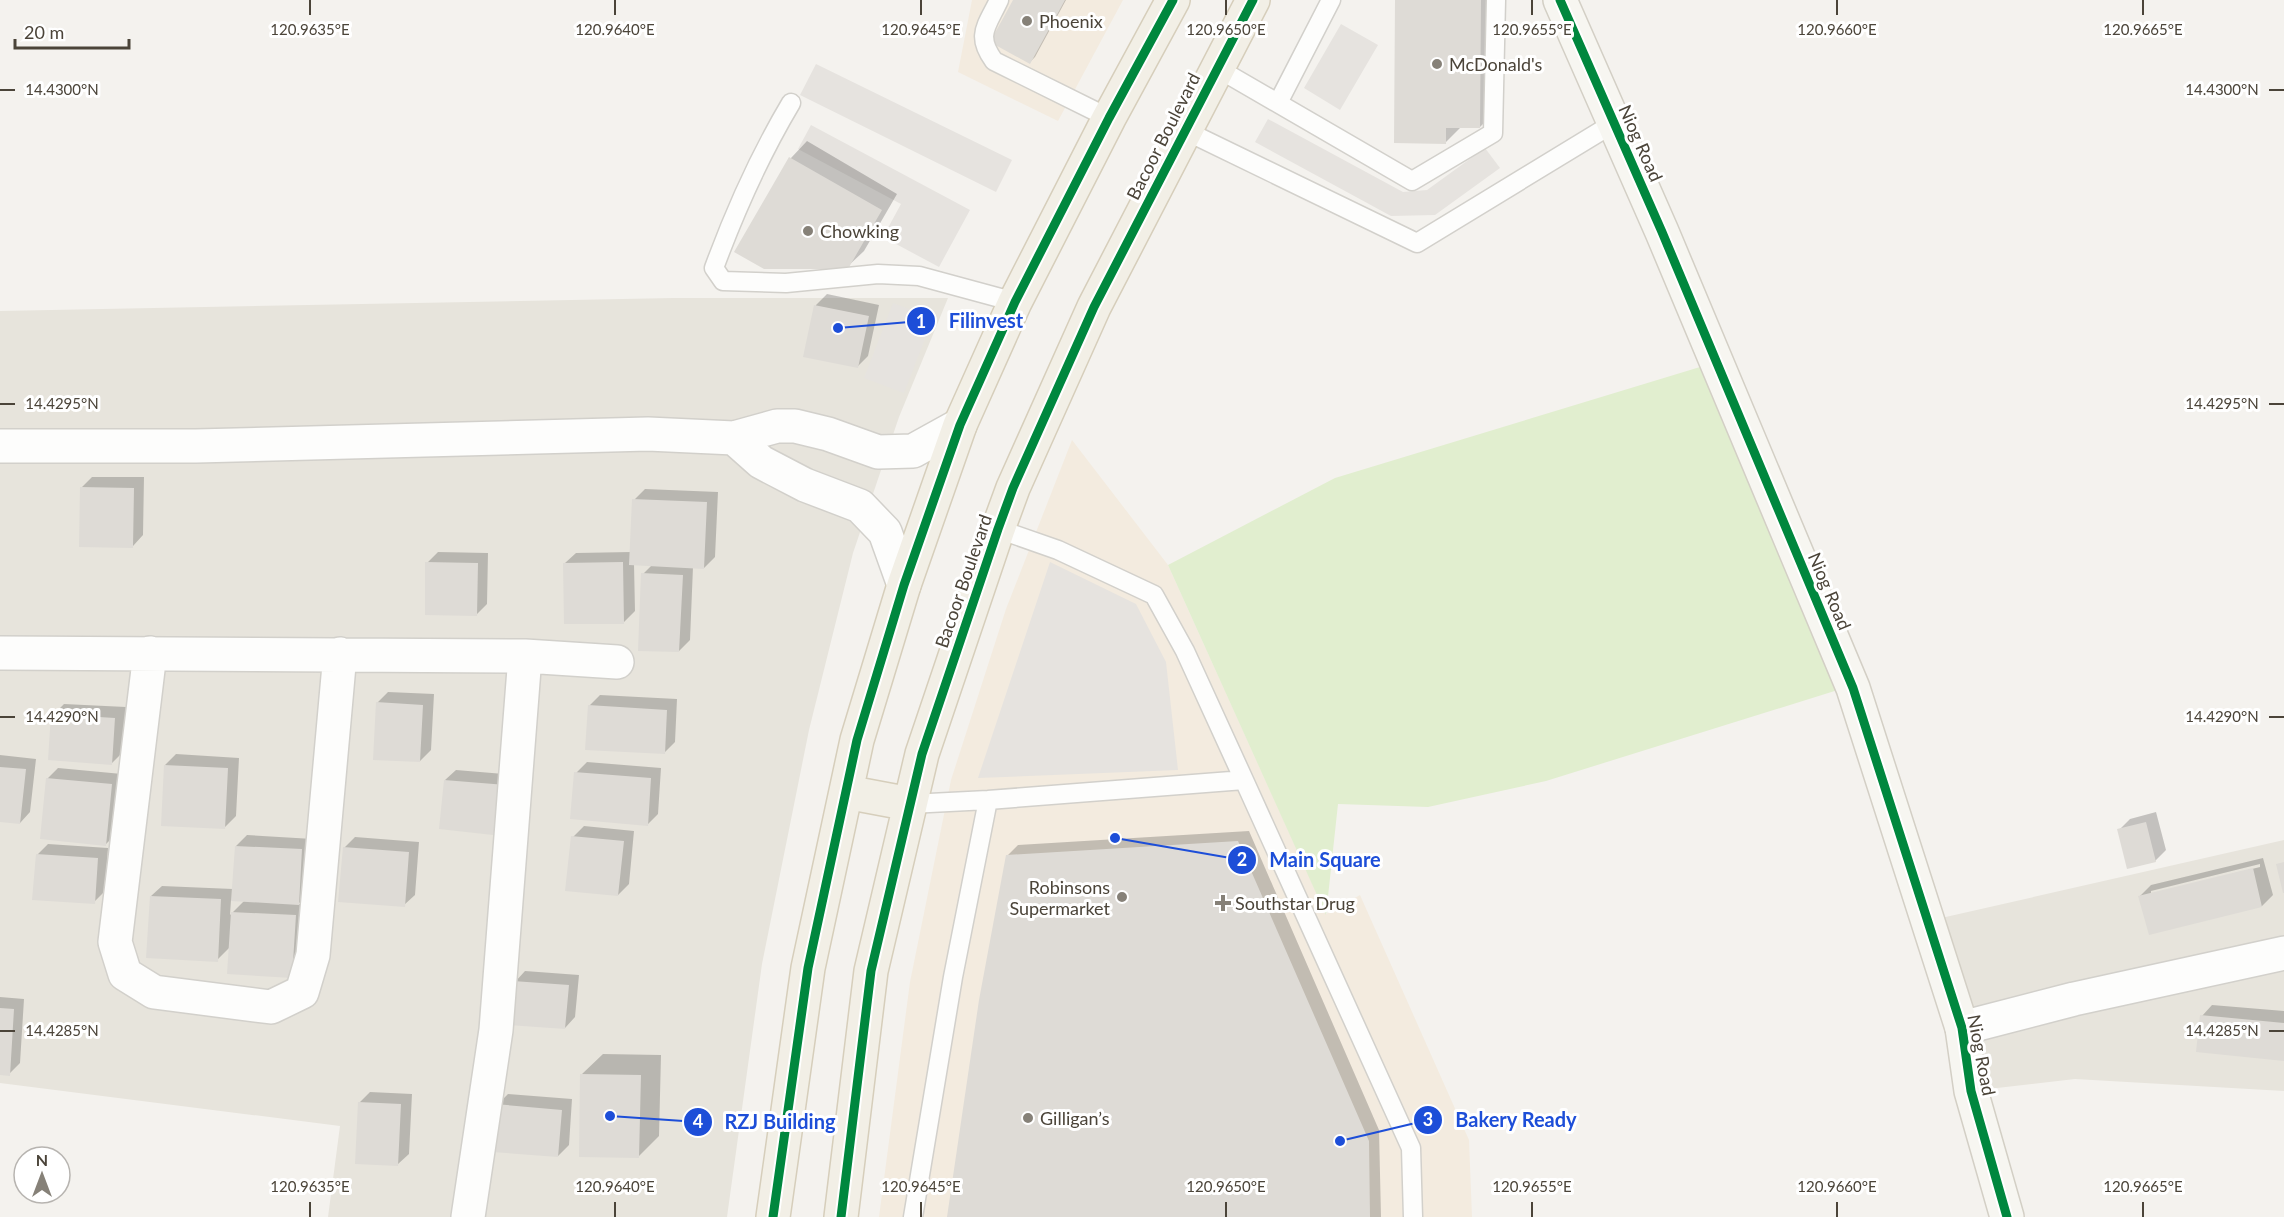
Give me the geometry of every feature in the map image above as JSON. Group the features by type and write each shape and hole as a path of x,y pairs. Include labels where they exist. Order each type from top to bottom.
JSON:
{"main road":[{"path":"773,1217 808,968 857,740 904,585 960,425 1015,302 1109,118 1173,0"},
{"name":"Bacoor Boulevard","path":"840,1217 871,971 922,754 998,529 1013,488 1094,307 1253,0"},
{"path":"846,792 910,804"}],"street":[{"name":"Niog Road","path":"1560,0 1662,232 1853,688 1962,1028 1971,1091 2007,1217"},
{"path":"0,446 196,446 648,434 734,438 777,426 795,426 828,434 878,453 913,451 960,425"},
{"path":"734,438 761,462 805,485 860,506 885,532 904,585"},
{"path":"0,653 525,656 617,662"},
{"path":"150,653 115,942 124,974 154,992 271,1007 302,992 313,955 340,654"},
{"path":"468,1217 496,1030 525,656"},
{"path":"1962,1028 2074,999 2284,953"}],"lane":[{"path":"999,0 983,34 984,48 994,61 1109,118"},
{"path":"1278,103 1331,0"},
{"path":"1217,68 1412,181 1493,133 1496,0"},
{"path":"790,103 769,139 731,223 714,268 723,281 786,283 878,274 920,276 1015,302"},
{"path":"1184,130 1417,243 1614,123"},
{"path":"998,529 1058,550 1154,595 1185,651 1411,1148 1413,1217"},
{"path":"910,804 1244,780"},
{"path":"913,1217 953,977 988,800"}],"shaded area":[{"path":"972,0 1123,0 1058,121 958,72"},
{"path":"1341,24 1378,45 1340,110 1304,88"},
{"path":"816,64 1012,160 996,192 800,95"},
{"path":"1268,119 1403,192 1427,190 1485,148 1500,168 1435,215 1391,216 1255,142"},
{"path":"811,125 970,210 939,267 883,237 901,204 798,149"},
{"path":"673,298 948,298 899,417 853,553 809,730 762,964 727,1217 328,1217 340,1126 0,1083 0,311"},
{"path":"893,303 933,318 904,393 864,378"},
{"path":"1072,440 1168,565 1326,914 1360,895 1469,1140 1472,1217 879,1217 910,982 951,780 1006,609"},
{"path":"1050,562 1136,604 1166,662 1178,770 978,778"},
{"path":"2284,840 2284,1091 2075,1079 1971,1091 1928,921"}],"green space":[{"path":"1700,367 1841,689 1546,781 1428,807 1338,804 1326,915 1168,565 1335,478"}],"building":[{"name":"Phoenix","path":"1013,0 1065,0 1030,64 990,42"},
{"name":"McDonald's","path":"1395,0 1481,0 1480,128 1446,128 1446,144 1394,143"},
{"name":"Chowking","path":"789,157 882,210 848,269 764,269 734,252"},
{"path":"814,305 869,316 858,368 803,357"},
{"path":"80,487 134,488 133,548 79,547"},
{"path":"632,499 707,502 704,569 629,565"},
{"path":"425,562 478,563 477,616 425,615"},
{"path":"623,562 624,624 564,624 563,563"},
{"path":"641,573 683,575 679,652 638,651"},
{"path":"376,702 423,705 420,762 373,760"},
{"path":"588,705 667,710 665,754 585,750"},
{"path":"51,714 115,718 112,765 48,760"},
{"path":"164,765 228,768 225,829 161,826"},
{"path":"0,767 26,769 20,824 0,822"},
{"path":"574,772 651,778 648,826 570,819"},
{"path":"46,778 112,784 106,846 40,839"},
{"path":"444,780 506,785 502,836 439,829"},
{"path":"2146,822 2156,862 2127,869 2117,829"},
{"path":"571,836 624,841 618,896 565,891"},
{"path":"1238,841 1369,1141 1370,1217 947,1217 979,1000 1006,855"},
{"path":"235,846 302,849 299,905 231,901"},
{"path":"343,847 409,852 405,907 338,902"},
{"path":"36,854 98,858 95,904 32,900"},
{"path":"2284,862 2284,893 2283,893 2276,864"},
{"path":"2253,868 2262,907 2149,935 2138,896"},
{"path":"150,896 221,899 218,962 146,958"},
{"path":"231,912 296,915 292,978 227,974"},
{"path":"513,981 569,985 565,1029 509,1025"},
{"path":"0,1008 14,1009 10,1076 0,1075"},
{"path":"2200,1015 2284,1023 2284,1061 2196,1052"},
{"path":"580,1074 641,1075 639,1158 579,1157"},
{"path":"358,1102 401,1104 398,1166 355,1164"},
{"path":"495,1104 562,1110 558,1157 492,1152"}],"cycle path":[{"path":"773,1217 808,968 857,740 904,585 960,425 1015,302 1109,118 1173,0"},
{"path":"841,1217 871,971 922,754 998,529 1013,488 1094,307 1253,0"},
{"path":"1560,0 1662,232 1853,688 1962,1028 1971,1091 2007,1217"}],"place":[{"name":"Phoenix","path":"1027,21"},
{"name":"McDonald's","path":"1437,64"},
{"name":"Chowking","path":"808,231"},
{"name":"Filinvest","path":"838,328"},
{"name":"Main Square","path":"1115,838"},
{"name":"Robinsons Supermarket","path":"1122,897"},
{"name":"Southstar Drug","path":"1223,903"},
{"name":"RZJ Building","path":"610,1116"},
{"name":"Gilligan’s","path":"1028,1118"},
{"name":"Bakery Ready","path":"1340,1141"}]}
